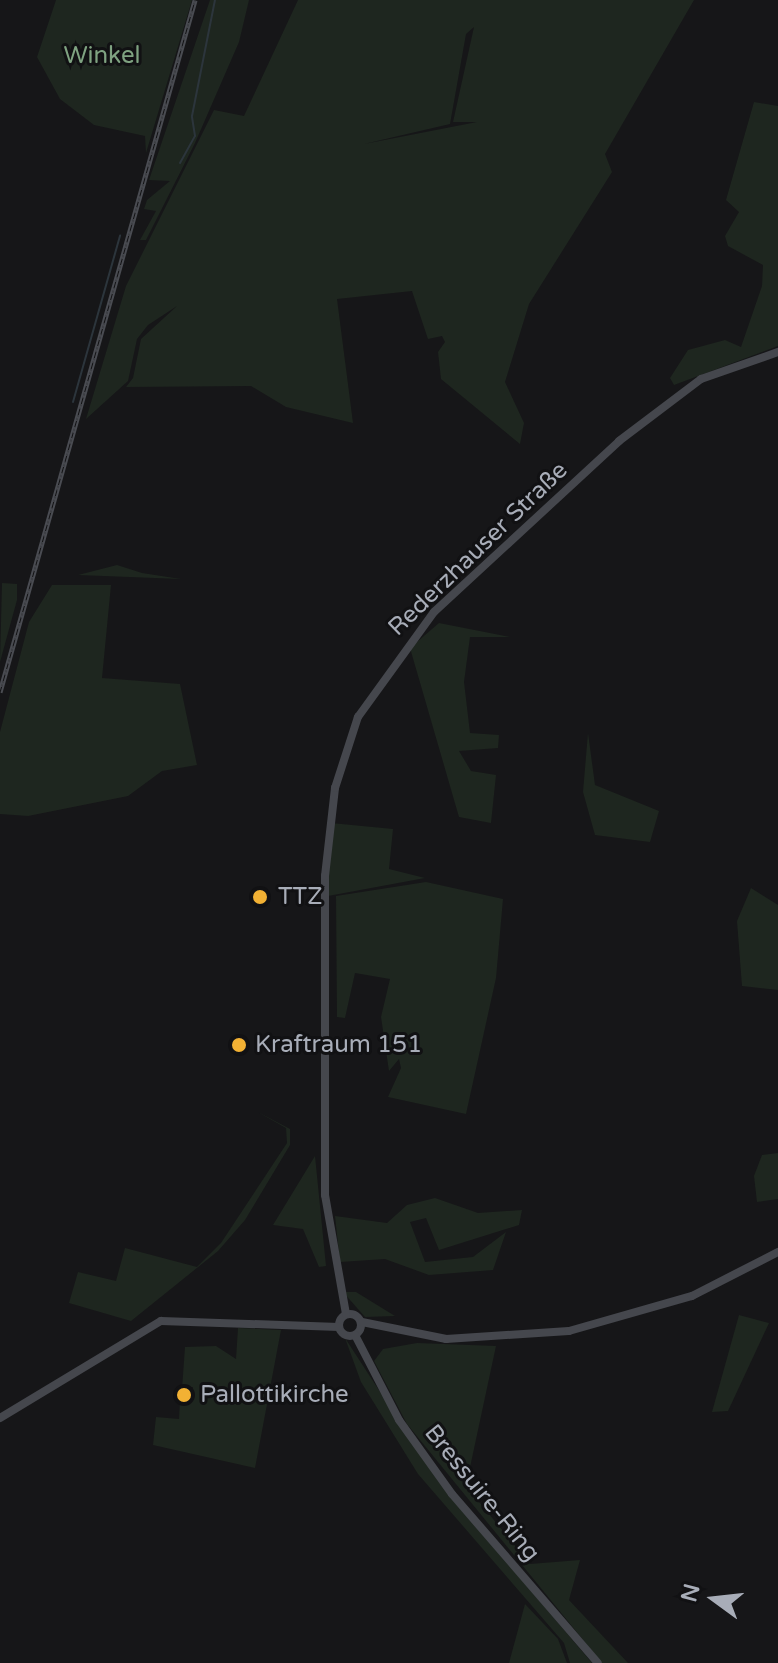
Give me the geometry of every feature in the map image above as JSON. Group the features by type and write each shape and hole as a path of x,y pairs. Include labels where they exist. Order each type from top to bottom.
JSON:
{"main road":[{"name":"Rederzhauser Straße","path":"346,1314 327,1222 326,864 340,767 374,687 434,612 684,390 778,352"},
{"path":"339,1327 346,1314 362,1322 446,1339 569,1331 692,1296 778,1252"},
{"path":"0,1418 161,1321 339,1327 355,1335 362,1322"},
{"name":"Bressuire-Ring","path":"355,1335 437,1474 598,1663"}],"green space":[{"name":"Winkel","path":"56,0 192,0 146,153 145,136 94,125 60,99 37,57"},
{"path":"210,0 249,0 239,42 195,143 146,240 140,240 156,211 144,209 147,200 170,181 149,180"},
{"path":"298,0 694,0 605,154 612,172 529,304 505,382 524,423 520,444 441,379 438,352 445,342 442,336 428,339 412,291 337,299 353,423 286,407 251,386 126,387 133,378 141,339 177,306 148,325 137,339 128,381 86,419 126,286 214,110 244,116","holes":["474,27 453,122 477,122 364,144 450,124 466,34"]},
{"path":"754,102 778,106 778,346 674,385 670,378 688,350 725,340 741,347 762,286 763,265 728,246 725,236 739,212 726,200"},
{"path":"117,565 142,573 181,579 78,575"},
{"path":"2,583 17,584 17,600 0,662"},
{"path":"52,585 111,585 102,678 180,684 197,765 162,771 128,796 28,816 0,814 0,732 29,622"},
{"path":"439,623 510,637 470,637 464,682 470,733 499,735 498,748 459,751 471,771 496,775 491,823 459,817 410,648"},
{"path":"588,733 595,785 659,811 650,842 595,835 583,792"},
{"path":"331,823 393,829 389,869 425,878 328,896"},
{"path":"426,882 503,899 496,978 466,1114 388,1097 401,1068 399,1059 389,1071 381,1017 390,979 355,973 345,1018 337,1017 336,896"},
{"path":"751,888 778,905 778,990 742,986 737,921"},
{"path":"256,1111 290,1129 290,1145 245,1220 218,1251 131,1321 69,1303 78,1272 116,1281 125,1248 197,1267 221,1243 287,1143 286,1128"},
{"path":"778,1153 778,1199 757,1202 754,1176 762,1155"},
{"path":"315,1156 326,1266 319,1267 303,1229 273,1225"},
{"path":"435,1198 478,1213 522,1210 519,1225 439,1250 426,1218 410,1222 425,1262 473,1257 506,1232 493,1270 429,1275 385,1259 340,1262 335,1216 387,1223 407,1205"},
{"path":"343,1292 356,1292 395,1316 365,1317"},
{"path":"739,1315 769,1323 728,1411 712,1412"},
{"path":"238,1328 281,1330 255,1468 153,1445 156,1417 179,1419 180,1401 192,1401 193,1387 182,1389 185,1347 216,1346 236,1359"},
{"path":"345,1338 438,1481 592,1663 570,1663 564,1643 418,1474 361,1382"},
{"path":"417,1343 496,1346 466,1486 530,1564 580,1560 569,1600 628,1663 602,1663 407,1424 374,1361 383,1349"},
{"path":"525,1604 558,1639 567,1663 509,1663"}],"waterway":[{"path":"180,163 195,136 192,116 215,0"},
{"path":"73,402 120,236"}],"railway":[{"path":"0,692 195,0"}],"place":[{"name":"TTZ","path":"260,897"},
{"name":"Kraftraum 151","path":"239,1045"},
{"name":"Pallottikirche","path":"184,1395"}]}
